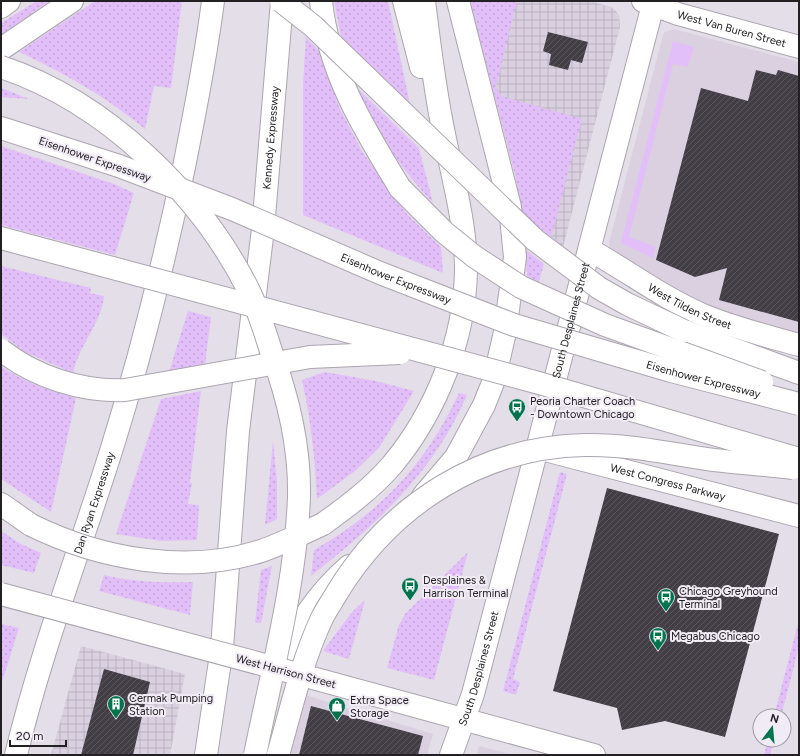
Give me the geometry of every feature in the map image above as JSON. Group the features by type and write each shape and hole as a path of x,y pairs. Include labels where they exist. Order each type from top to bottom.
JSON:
{"main road":[{"path":"1,7 9,1"},
{"path":"1,49 72,1"},
{"name":"Dan Ryan Expressway","path":"16,755 42,664 135,371 167,249 194,118 213,1"},
{"path":"282,1 313,26 500,208 535,240 598,288 655,318 691,334 799,373"},
{"name":"Kennedy Expressway","path":"206,755 222,648 238,431 263,229 275,108 282,1"},
{"path":"321,1 332,58 362,126 400,188 444,232 475,257 521,287 605,325 799,396"},
{"path":"404,1 423,74 452,172"},
{"path":"1,504 30,525 77,545 101,552 156,561 192,562 240,556 262,550 323,524 353,502 391,466 411,440 432,404 446,371 458,333 464,298 466,270 462,225 433,74 424,1"},
{"path":"247,755 290,639 309,609 335,578 396,524 440,478 456,457 484,406 494,380 506,332 515,257 510,207 458,1"},
{"name":"West Van Buren Street","path":"650,2 678,14 799,47"},
{"name":"South Desplaines Street","path":"451,755 473,694 590,250 650,2"},
{"path":"1,67 38,82 85,108 127,138 186,196 220,239 251,294 281,379 294,437 299,495 292,576 255,755"},
{"name":"Eisenhower Expressway","path":"1,128 119,166 232,209 380,273 514,325 671,371 799,404"},
{"path":"1,238 437,355 799,459"},
{"name":"West Tilden Street","path":"590,250 671,299 703,315 740,329 799,345"},
{"path":"1,350 16,361 48,376 79,386 109,390 125,390 310,357 386,353 437,355"},
{"path":"278,755 305,662 323,617 352,569 368,548 397,518 430,493 464,473 519,454 585,445 642,448 713,460 799,468"},
{"name":"West Congress Parkway","path":"538,448 799,516"},
{"name":"West Harrison Street","path":"1,594 594,755"}],"shaded area":[{"path":"37,1 50,1 1,35 1,23"},
{"path":"95,1 182,1 171,88 154,86 145,129 115,106 85,86 53,68 19,52"},
{"path":"334,1 388,1 410,104 341,37"},
{"path":"470,1 590,1 611,7 619,15 620,27 563,247 522,213 516,178"},
{"path":"470,1 517,1 496,87 501,96 582,119 551,238 522,213 516,178"},
{"path":"674,29 799,62 799,333 722,312 667,284 614,253 609,247 663,35 665,32"},
{"path":"306,37 319,51 339,107 362,151 407,214 441,247 443,273 303,215 303,84"},
{"path":"673,41 694,47 688,67 673,64 629,237 656,247 653,258 621,243"},
{"path":"355,86 419,148 433,203 421,190 389,148 371,118"},
{"path":"1,88 4,89 29,99 1,97"},
{"path":"1,146 114,184 134,193 115,255 1,225"},
{"path":"525,249 544,264 539,282 527,276"},
{"path":"1,266 91,288 90,293 104,296 99,316 80,353 73,373 25,352 1,334"},
{"path":"188,311 211,317 205,364 169,372"},
{"path":"1,366 19,377 37,385 76,398 51,512 1,479"},
{"path":"325,372 376,381 414,391 379,448 355,471 317,499 312,440 302,380"},
{"path":"201,391 190,483 192,483 188,504 199,505 197,540 162,541 116,534 161,399"},
{"path":"459,393 467,395 438,449 420,473 380,517 311,576 314,550 339,535 361,519 400,484 432,442"},
{"path":"273,441 277,481 277,519 265,525"},
{"path":"560,472 567,474 513,679 520,682 516,695 503,691"},
{"path":"1,531 19,543 41,553 34,573 1,565"},
{"path":"468,552 434,680 387,668 399,625 405,614"},
{"path":"272,566 261,623 255,623 261,570"},
{"path":"104,575 148,582 193,582 190,615 99,591"},
{"path":"365,600 349,659 323,651 352,612"},
{"path":"799,620 799,647 783,708 776,708"},
{"path":"1,624 19,628 1,685"},
{"name":"Cermak Pumping Station","path":"81,646 185,674 170,755 51,755"},
{"name":"Extra Space Storage","path":"305,695 433,734 427,755 290,755"},
{"path":"479,746 513,755 477,755"},
{"path":"766,748 772,748 770,755 764,755"}],"building":[{"path":"548,32 588,42 582,63 571,60 568,70 549,65 551,54 543,51"},
{"path":"756,70 776,75 778,70 799,76 799,322 719,300 727,268 695,277 656,260 701,88 748,101"},
{"name":"Chicago Greyhound Terminal","path":"607,488 779,534 725,737 665,721 622,730 617,708 553,691"},
{"name":"Cermak Pumping Station","path":"104,669 150,682 133,755 81,755"},
{"name":"Extra Space Storage","path":"311,706 423,736 418,755 299,755"}],"place":[{"name":"Peoria Charter Coach - Downtown Chicago","path":"517,422"},
{"name":"Desplaines & Harrison Terminal","path":"410,601"},
{"name":"Chicago Greyhound Terminal","path":"666,612"},
{"name":"Megabus Chicago","path":"658,651"},
{"name":"Cermak Pumping Station","path":"116,719"},
{"name":"Extra Space Storage","path":"337,721"}]}
